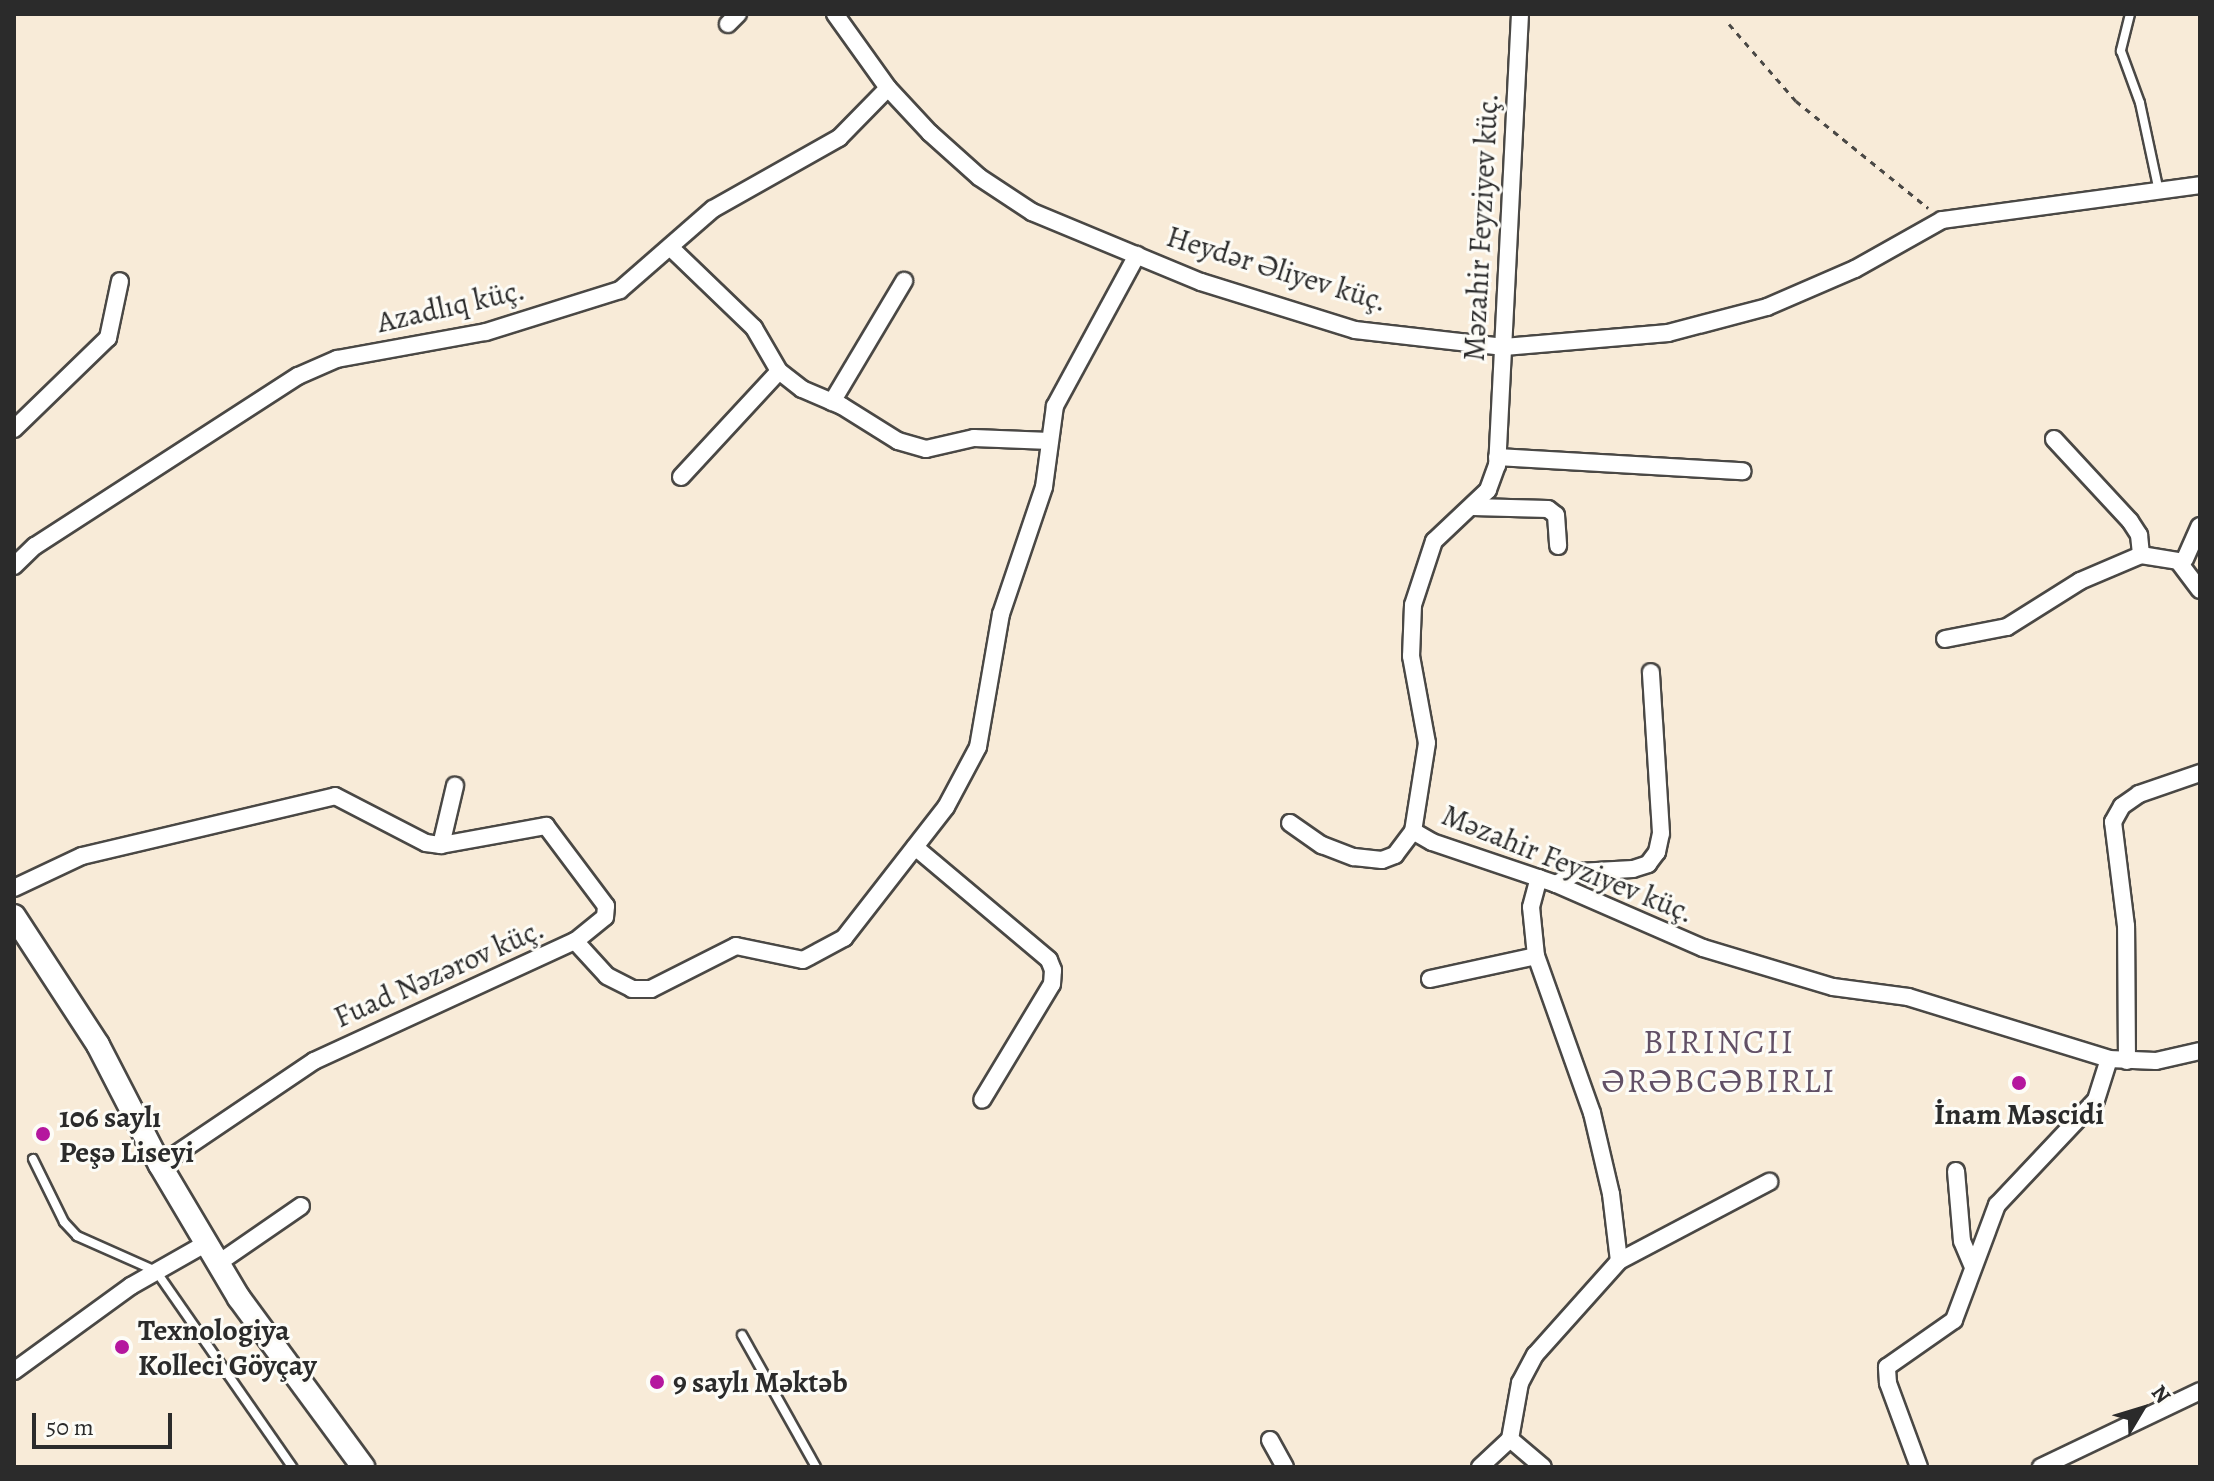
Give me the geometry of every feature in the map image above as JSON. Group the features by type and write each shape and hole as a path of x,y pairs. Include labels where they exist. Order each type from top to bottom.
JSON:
{"main road":[{"path":"14,916 98,1045 160,1165 217,1264 363,1467"}],"street":[{"name":"Heydər Əliyev küç.","path":"835,14 888,88 979,177 1032,212 1201,282 1355,330 1504,347 1668,333 1767,307 1855,269 1942,220 1973,212 2200,185"},
{"name":"Məzahir Feyziyev küç.","path":"1520,14 1497,457 1488,490 1473,507 1446,525 1434,541 1413,605 1411,656 1427,743 1413,831 1432,842 1556,884 1703,948 1833,987 1937,1004 2109,1059 2127,1061 2200,1051"},
{"name":"Azadlıq küç.","path":"14,566 35,546 298,376 337,359 486,332 620,290 713,209 839,138 888,88"},
{"path":"671,248 754,328 779,371 802,389 832,402 898,441 926,449 974,438 1050,441"},
{"name":"Fuad Nəzərov küç.","path":"160,1165 314,1061 575,941 607,976 632,989 672,981 736,946 803,960 844,938 946,807 978,747 1001,614 1044,487 1055,406 1137,255"},
{"path":"14,429 108,338 120,281"},
{"path":"832,402 904,281"},
{"path":"681,477 779,371"},
{"path":"2054,439 2130,521 2139,535 2141,555"},
{"path":"1497,457 1743,471"},
{"path":"1473,507 1548,509 1556,515 1558,546"},
{"path":"2185,559 2200,526"},
{"path":"1945,639 2007,627 2080,581 2141,555 2178,561 2200,590"},
{"path":"1556,884 1578,872 1633,869 1648,864 1657,852 1661,833 1651,672"},
{"path":"2127,1061 2126,926 2113,822 2122,806 2139,794 2200,773"},
{"path":"441,845 455,786"},
{"path":"14,888 82,856 321,796 335,796 426,843 441,845 531,825 555,832 606,906 605,917 575,941"},
{"path":"1290,823 1332,849 1382,860 1395,855 1413,831"},
{"path":"915,847 1049,960 1053,970 1052,984 982,1100"},
{"path":"1539,878 1531,907 1536,956 1592,1113 1611,1194 1619,1261"},
{"path":"1430,979 1536,956"},
{"path":"1919,1467 1888,1383 1887,1367 1954,1320 1997,1205 2096,1100 2109,1059"},
{"path":"1956,1171 1962,1241 1973,1267"},
{"path":"1480,1467 1510,1439 1520,1383 1535,1355 1619,1261 1769,1182"},
{"path":"217,1264 301,1206"},
{"path":"14,1371 156,1271 205,1244"},
{"path":"2041,1467 2071,1461 2200,1391"},
{"path":"1510,1439 1543,1467"},
{"path":"1270,1440 1285,1467"}],"lane":[{"path":"2130,14 2122,32 2121,51 2140,103 2160,192"},
{"path":"33,1159 64,1222 77,1236 156,1271 292,1467"},
{"path":"742,1335 816,1467"}],"path":[{"path":"1729,24 1796,101 1942,220"}],"place":[{"name":"İnam Məscidi","path":"2019,1083"},
{"name":"106 saylı Peşə Liseyi","path":"43,1134"},
{"name":"Texnologiya Kolleci Göyçay","path":"122,1347"},
{"name":"9 saylı Məktəb","path":"657,1382"}],"district":[{"name":"BIRINCII ƏRƏBCƏBIRLI","path":"1719,1060"}]}
